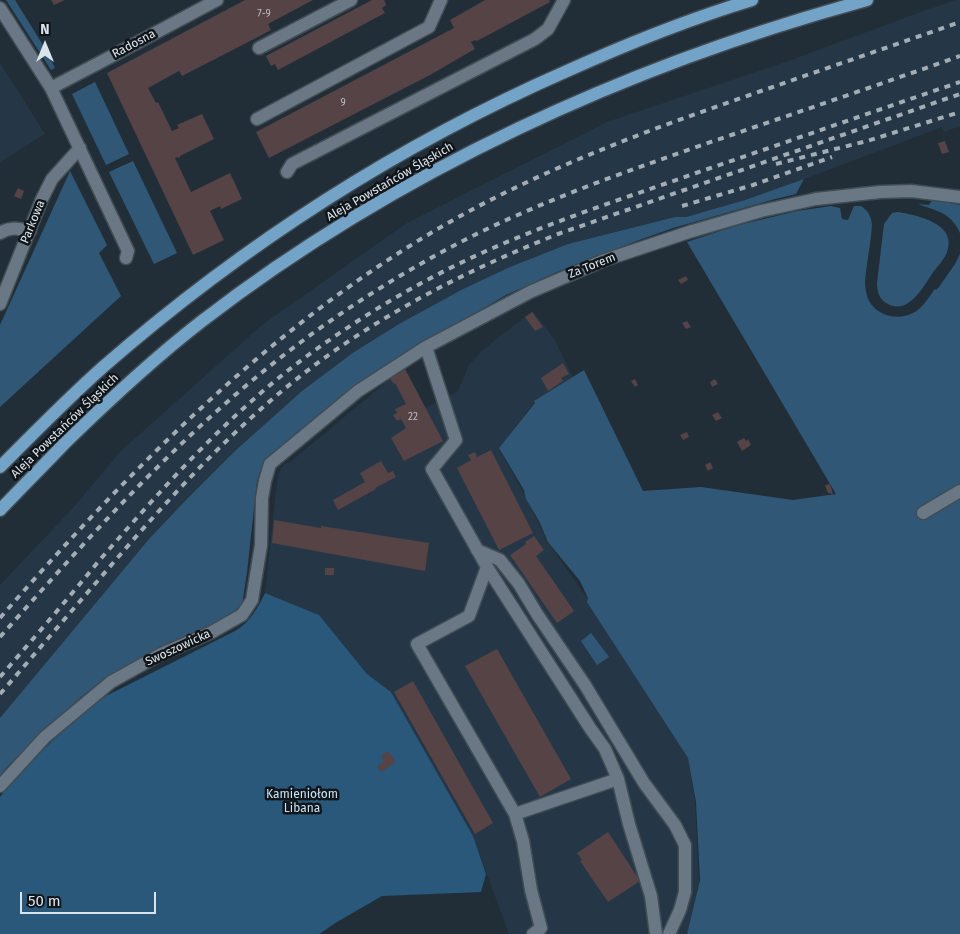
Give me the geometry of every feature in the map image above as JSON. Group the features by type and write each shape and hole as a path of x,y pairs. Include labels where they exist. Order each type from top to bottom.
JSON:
{"main road":[{"name":"Aleja Powstańców Śląskich","path":"0,468 101,369 141,335 228,267 332,195 437,134 509,97 630,44 752,0"},
{"name":"Aleja Powstańców Śląskich","path":"0,510 131,380 167,350 249,286 360,213 497,138 606,89 708,49 784,24 867,0"}],"street":[{"name":"Radosna","path":"50,88 217,0"},
{"path":"259,48 351,0"},
{"path":"257,119 429,27 441,0"},
{"path":"286,172 292,164 535,39 548,29 564,0"},
{"path":"0,8 50,88 128,251 126,258"},
{"name":"Parkowa","path":"0,302 52,179 80,148"},
{"name":"Za Torem","path":"270,464 358,392 426,347 530,292 602,261 689,232 761,211 816,199 880,192 911,191 960,197"},
{"path":"0,233 5,229 15,228 30,231"},
{"path":"426,347 456,440 432,469 487,567 605,749 618,779 629,824 651,896 656,934"},
{"name":"Swoszowicka","path":"0,786 45,737 111,682 161,654 212,632 242,616 252,600 261,546 262,498 270,464"},
{"path":"923,513 960,492"},
{"path":"478,550 500,560 519,584 585,685 644,783 675,825 685,845 685,892 670,934"},
{"path":"487,567 469,616 417,644 515,814 540,932"},
{"path":"515,814 618,779"}],"shaded area":[{"path":"6,0 15,0 55,68 51,70"},
{"path":"960,0 960,126 944,132 942,127 745,200 685,217 675,217 568,244 510,267 463,289 399,324 354,352 302,391 236,450 149,539 0,718 0,585 72,509 121,451 262,325 407,223 607,122 783,63"},
{"path":"0,63 45,134 0,162"},
{"path":"95,82 129,154 106,165 72,94"},
{"path":"133,161 177,253 154,264 109,172"},
{"path":"70,171 107,245 99,253 121,296 0,407 0,325"},
{"path":"804,179 796,194 673,228 559,271 506,295 398,358 340,399 264,460 257,481 242,605 226,618 149,653 103,680 41,733 0,776 0,718 149,539 236,450 302,391 354,352 399,324 463,289 510,267 568,244 675,217 686,217 745,200"},
{"path":"932,200 960,205 960,233 948,216 918,204 929,205"},
{"path":"831,206 840,208 842,219 848,220 854,206 861,206 870,216 872,225 865,288 872,306 884,314 900,317 918,310 935,289 939,287 960,254 960,934 687,934 700,880 696,802 688,758 587,602 588,598 580,581 548,542 539,521 526,499 524,490 499,448 535,403 534,401 584,370 643,491 701,487 793,500 836,494 687,242 735,226 797,211"},
{"path":"898,212 934,223 947,234 949,242 945,257 915,298 902,306 894,306 886,303 880,297 877,283 884,224 892,213"},
{"path":"533,311 554,339 573,377 534,401 499,448 547,541 601,618 688,758 695,801 699,883 687,934 509,934 473,836 391,692 367,674 319,615 265,593 278,475 282,467 384,384 389,377 405,369 426,408 458,391 469,365 480,353"},
{"path":"591,633 609,657 597,665 581,641"}],"green space":[{"name":"Kamieniołom Libana","path":"265,593 319,615 367,674 391,692 473,836 486,874 481,892 382,896 319,934 0,934 0,797 13,780 53,740 98,700 235,631 253,614"}],"building":[{"path":"51,0 65,0 54,5"},
{"path":"245,0 313,0 268,24 271,30 182,76 179,71 148,88 156,103 158,102 172,131 179,128 177,125 202,114 214,139 179,158 175,158 191,192 230,173 242,199 221,209 220,206 210,211 224,240 193,255 107,73"},
{"path":"372,0 384,0 386,5 382,8 385,13 278,70 275,64 271,66 266,56"},
{"path":"485,0 549,0 550,2 477,41 471,42 475,49 430,75 269,158 256,132 454,28 450,20"},
{"path":"945,141 949,152 942,154 938,143"},
{"path":"18,188 24,191 21,199 14,196"},
{"path":"686,276 688,280 681,284 678,280"},
{"path":"532,312 543,327 535,331 525,317"},
{"path":"687,321 691,327 686,329 682,323"},
{"path":"563,363 569,374 561,378 563,381 548,391 541,378"},
{"path":"405,369 443,441 404,461 391,438 406,428 401,419 397,421 393,415 397,413 395,409 406,404 395,383 389,377"},
{"path":"635,379 638,385 635,387 631,381"},
{"path":"715,379 718,384 712,387 710,382"},
{"path":"718,412 722,418 716,421 712,415"},
{"path":"687,432 689,437 683,440 680,435"},
{"path":"744,438 746,441 748,439 751,445 742,451 737,442"},
{"path":"491,450 533,533 499,550 457,468 471,460 468,455 475,452 477,457"},
{"path":"381,461 388,473 393,471 396,477 338,510 333,500 365,482 360,473"},
{"path":"710,462 713,468 708,471 705,465"},
{"path":"830,484 833,494 828,493 825,485"},
{"path":"274,520 429,543 425,571 272,543"},
{"path":"534,536 544,550 536,556 574,611 557,623 510,555"},
{"path":"325,568 334,568 334,575 325,575"},
{"path":"497,649 571,779 540,797 465,666"},
{"path":"413,681 493,823 475,834 394,692"},
{"path":"388,751 396,762 381,772 377,766 384,761 381,756"},
{"path":"608,832 640,881 608,902 580,861 582,860 577,853"}],"railway":[{"path":"0,618 106,502 161,446 219,392 279,340 342,292 407,248 508,191 643,133 960,22"},
{"path":"0,637 122,503 186,439 274,362 317,330 406,272 495,225 599,182 960,56"},
{"path":"0,677 144,510 216,434 295,365 386,303 434,276 536,230 960,82"},
{"path":"0,694 156,514 213,454 243,425 306,372 366,330 446,284 558,234 960,94"},
{"path":"776,164 867,141 960,112"},
{"path":"682,206 753,185 832,157"}]}
